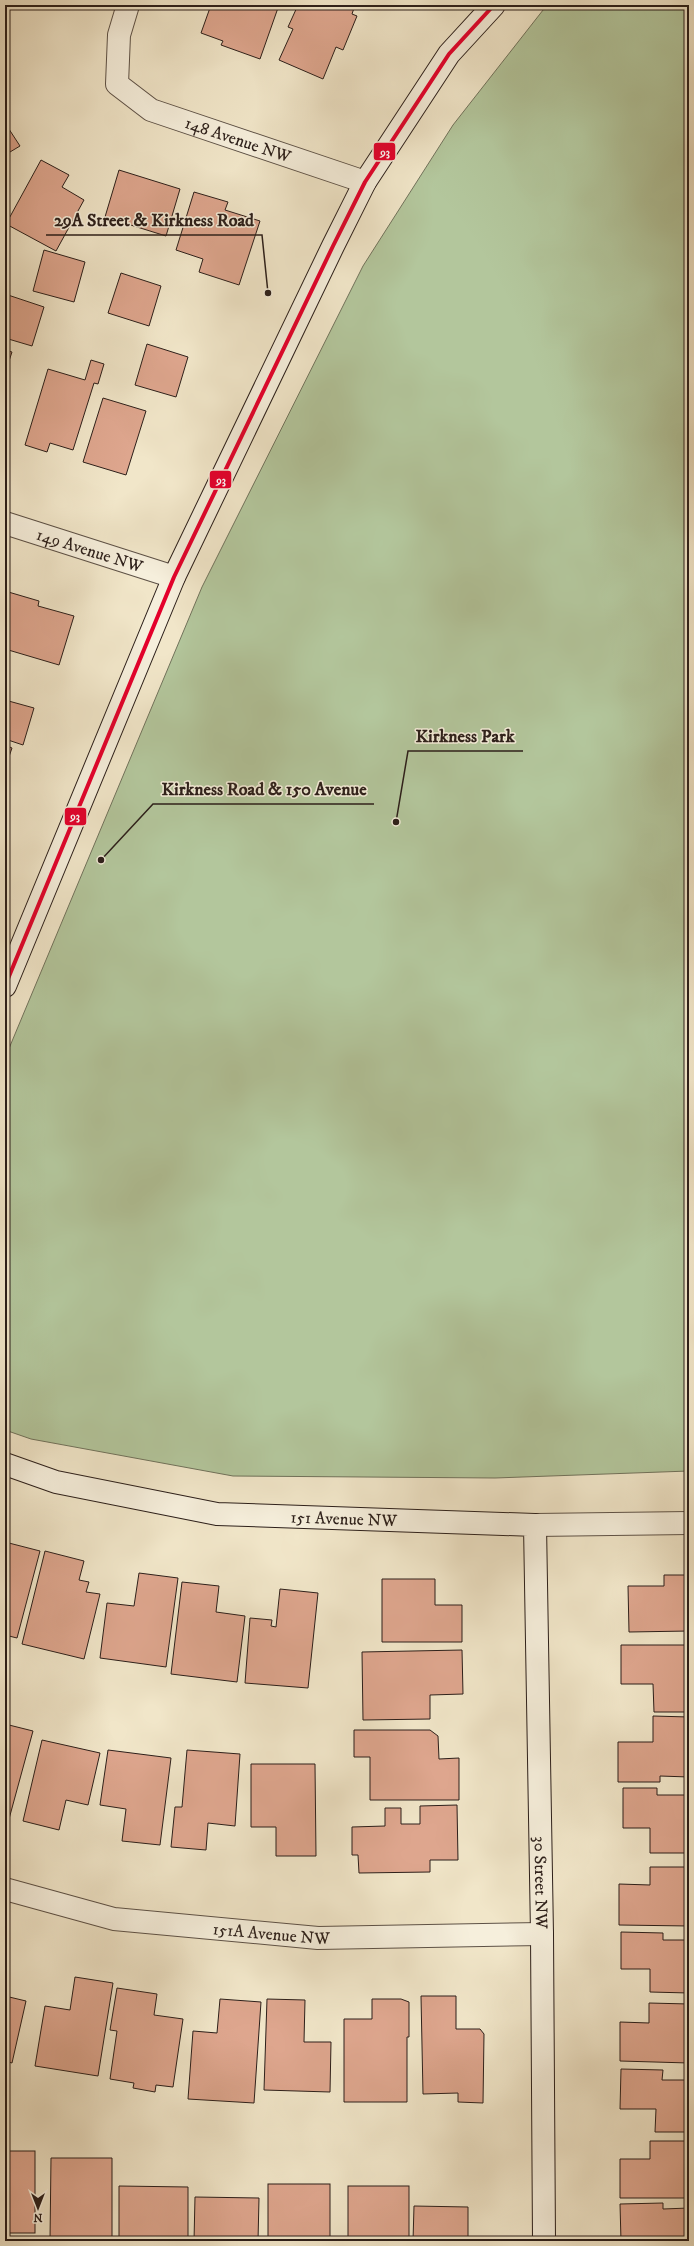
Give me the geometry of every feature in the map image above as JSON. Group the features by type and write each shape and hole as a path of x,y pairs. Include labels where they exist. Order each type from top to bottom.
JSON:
{"street":[{"name":"148 Avenue NW","path":"128,5 119,35 117,84 151,110 365,182"},
{"path":"8,973 174,577 365,182 449,54 494,5"},
{"name":"149 Avenue NW","path":"5,523 174,577"},
{"name":"151 Avenue NW","path":"5,1464 56,1482 217,1514 535,1525 689,1523"},
{"name":"30 Street NW","path":"535,1525 542,1934 544,2241"},
{"name":"151A Avenue NW","path":"5,1889 114,1919 318,1938 542,1934"}],"green space":[{"path":"547,5 689,5 689,1471 495,1478 233,1476 31,1439 5,1430 5,1058 202,587 363,266 453,125"}],"building":[{"path":"5,5 8,5 8,11 5,11"},
{"path":"211,5 279,5 260,59 221,45 223,41 201,33"},
{"path":"298,5 355,5 352,14 357,16 343,50 336,47 323,79 279,60 293,29 288,27"},
{"path":"5,123 20,146 5,155"},
{"path":"41,160 69,175 62,187 84,200 56,251 6,224"},
{"path":"119,170 180,189 166,236 105,217"},
{"path":"194,192 228,202 225,210 260,221 239,285 199,272 203,259 176,250"},
{"path":"44,250 85,262 74,302 33,291"},
{"path":"121,273 161,286 149,326 108,313"},
{"path":"5,294 44,307 32,346 5,338"},
{"path":"147,344 188,357 176,397 135,385"},
{"path":"5,350 12,352 5,373"},
{"path":"91,360 104,364 98,384 94,383 73,450 50,443 47,452 25,445 48,369 85,380"},
{"path":"103,398 146,411 126,475 83,462"},
{"path":"5,591 39,601 38,606 74,616 59,665 5,649"},
{"path":"5,700 34,708 23,745 5,739"},
{"path":"5,745 12,748 5,768"},
{"path":"5,1542 40,1551 17,1638 5,1635"},
{"path":"45,1551 84,1561 79,1580 89,1582 86,1592 100,1594 84,1659 22,1644"},
{"path":"139,1573 178,1578 166,1667 100,1658 107,1603 134,1606"},
{"path":"664,1575 689,1575 689,1631 629,1632 628,1586 664,1586"},
{"path":"382,1579 435,1579 435,1605 462,1605 462,1642 382,1642"},
{"path":"182,1582 219,1586 216,1612 245,1616 237,1682 171,1674"},
{"path":"280,1589 318,1593 308,1688 245,1683 250,1618 272,1620 271,1626 276,1627"},
{"path":"621,1645 689,1645 689,1712 654,1712 653,1684 621,1684"},
{"path":"462,1650 463,1694 430,1695 430,1719 363,1720 362,1652"},
{"path":"653,1716 689,1717 689,1777 660,1776 660,1782 618,1782 618,1742 653,1742"},
{"path":"5,1724 33,1731 9,1819 5,1818"},
{"path":"354,1730 430,1730 438,1736 439,1759 459,1758 459,1800 370,1800 370,1757 354,1757"},
{"path":"42,1740 100,1753 88,1805 66,1800 59,1830 23,1821"},
{"path":"108,1750 171,1758 160,1845 122,1841 126,1809 100,1805"},
{"path":"187,1750 240,1754 235,1826 208,1823 206,1850 171,1847 175,1807 182,1807"},
{"path":"251,1764 315,1764 316,1856 276,1856 276,1827 251,1827"},
{"path":"623,1788 657,1788 657,1795 689,1795 689,1853 650,1853 650,1828 623,1828"},
{"path":"457,1805 458,1860 430,1860 430,1872 359,1873 358,1855 352,1855 352,1827 385,1826 385,1808 401,1808 401,1824 420,1824 420,1806"},
{"path":"650,1867 689,1867 689,1926 619,1925 619,1884 650,1885"},
{"path":"621,1932 663,1933 663,1940 689,1940 689,1993 650,1992 650,1969 621,1969"},
{"path":"5,1964 9,1965 5,1982"},
{"path":"75,1977 113,1983 98,2076 35,2066 45,2006 70,2010"},
{"path":"117,1988 157,1994 154,2015 183,2019 173,2087 156,2085 155,2092 133,2088 134,2083 110,2079 117,2031 110,2030"},
{"path":"5,1996 26,2001 12,2063 5,2061"},
{"path":"421,1996 456,1996 456,2029 480,2029 484,2034 483,2103 458,2102 458,2093 423,2094"},
{"path":"220,1999 261,2002 254,2103 188,2099 193,2031 217,2033"},
{"path":"267,1999 305,2000 304,2042 331,2042 330,2092 264,2090"},
{"path":"372,1999 401,1999 409,2002 409,2037 407,2037 407,2102 344,2102 344,2019 372,2019"},
{"path":"649,2003 689,2004 689,2063 620,2061 620,2022 649,2023"},
{"path":"621,2069 663,2070 662,2080 689,2080 689,2132 655,2132 656,2109 620,2109"},
{"path":"650,2141 689,2141 689,2198 620,2198 620,2159 650,2159"},
{"path":"5,2151 35,2151 35,2233 5,2233"},
{"path":"51,2158 112,2158 112,2241 50,2240"},
{"path":"268,2184 330,2184 330,2241 268,2241"},
{"path":"119,2186 188,2187 188,2241 119,2241"},
{"path":"348,2186 409,2186 409,2241 348,2241"},
{"path":"195,2197 259,2198 258,2241 194,2241"},
{"path":"663,2203 663,2209 689,2208 689,2241 621,2241 620,2204"},
{"path":"414,2206 468,2207 468,2241 413,2241"}],"transit line":[{"name":"93","path":"5,986 174,577 333,246 365,182 449,54 494,5"}],"place":[{"name":"29A Street & Kirkness Road","path":"268,293"},
{"name":"Kirkness Park","path":"396,822"},
{"name":"Kirkness Road & 150 Avenue","path":"101,860"}]}
